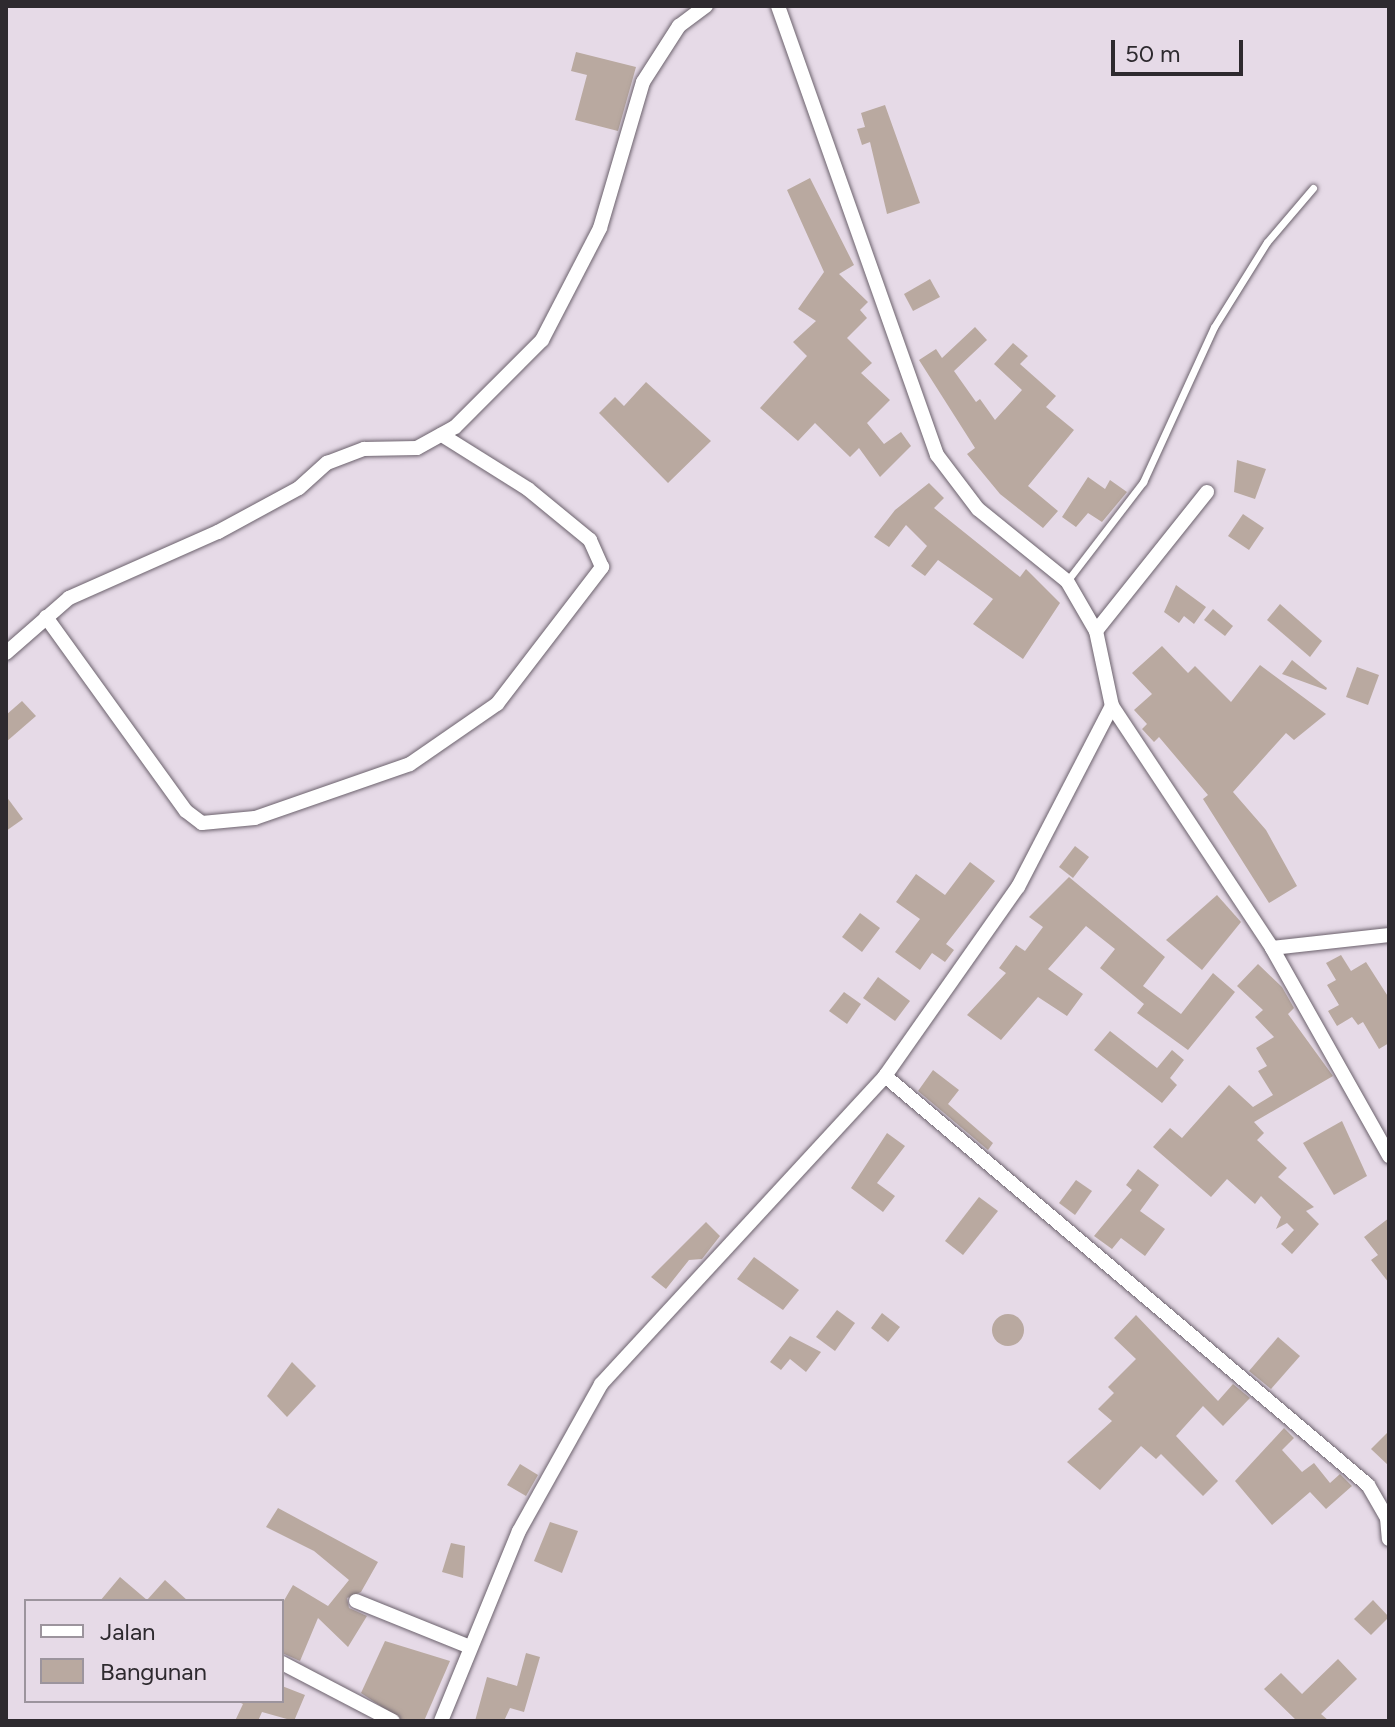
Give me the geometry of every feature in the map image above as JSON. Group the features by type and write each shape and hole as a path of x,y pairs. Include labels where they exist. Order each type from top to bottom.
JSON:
{"street":[{"path":"6,653 69,598 218,532 299,488 345,453 400,451 442,435 542,340 600,228 643,82 679,26 706,6"},
{"path":"778,6 937,455 978,509 1067,581 1096,631 1112,706 1272,948 1389,1156"},
{"path":"46,617 173,794 202,823 255,818 410,764 497,704 602,567 590,540 528,489 442,435"},
{"path":"1096,631 1207,492"},
{"path":"441,1721 519,1531 601,1384 885,1076 1018,887 1112,706"},
{"path":"1272,948 1389,935"},
{"path":"885,1076 1368,1485 1387,1518 1389,1539"},
{"path":"356,1601 470,1647"},
{"path":"284,1664 393,1721"}],"lane":[{"path":"1067,581 1143,482 1214,327 1267,242 1313,188"}],"building":[{"path":"576,52 636,67 618,131 575,120 587,75 571,71"},
{"path":"885,105 920,203 887,214 870,142 862,145 857,129 865,127 861,113"},
{"path":"810,178 854,265 839,274 868,302 860,310 867,318 847,338 872,363 861,373 890,400 867,423 884,444 901,432 911,446 880,477 859,448 850,457 815,423 798,441 760,408 807,356 793,342 816,321 798,309 824,272 787,190"},
{"path":"930,279 940,297 913,311 904,294"},
{"path":"975,327 987,340 954,371 976,402 980,399 995,420 1022,390 994,364 1013,343 1028,356 1020,364 1056,396 1046,407 1074,430 1028,486 1058,511 1043,528 1000,494 967,454 975,448 919,360 936,349 942,358"},
{"path":"646,382 711,441 668,483 599,413 615,397 624,406"},
{"path":"1237,460 1266,469 1255,499 1234,492"},
{"path":"1088,477 1105,489 1110,480 1127,492 1102,522 1088,513 1076,527 1062,517"},
{"path":"929,483 944,498 934,508 1020,577 1026,569 1060,603 1023,659 973,624 993,599 938,560 925,576 911,566 927,546 906,525 889,547 874,537 895,510"},
{"path":"1243,514 1264,528 1249,550 1228,536"},
{"path":"1176,585 1206,607 1194,624 1184,616 1179,623 1164,612"},
{"path":"1280,604 1322,641 1310,657 1267,620"},
{"path":"1213,609 1233,626 1225,636 1204,620"},
{"path":"1162,646 1188,673 1195,666 1231,702 1260,665 1326,714 1294,740 1286,733 1233,792 1266,830 1297,886 1269,903 1203,799 1208,795 1159,737 1154,742 1142,729 1147,724 1134,710 1152,694 1132,673"},
{"path":"1292,660 1327,688 1326,690 1282,674"},
{"path":"1357,667 1379,675 1368,705 1346,697"},
{"path":"22,701 36,716 6,742 6,715"},
{"path":"6,796 23,819 6,831"},
{"path":"1075,846 1089,857 1073,878 1059,867"},
{"path":"970,862 995,881 946,944 954,950 945,962 932,953 920,970 895,952 920,919 896,902 916,874 945,895"},
{"path":"1069,877 1165,957 1143,986 1181,1014 1213,973 1235,992 1188,1050 1137,1013 1144,1004 1100,968 1115,949 1086,926 1048,969 1083,994 1067,1016 1038,997 1001,1040 967,1015 1006,973 999,968 1016,945 1025,951 1043,927 1029,917"},
{"path":"1217,895 1241,922 1202,970 1166,940"},
{"path":"860,913 880,928 862,952 842,937"},
{"path":"1341,955 1351,971 1366,962 1389,998 1389,1043 1379,1049 1363,1022 1358,1025 1352,1017 1337,1026 1328,1011 1339,1005 1327,985 1336,980 1326,963"},
{"path":"1258,964 1282,987 1294,1008 1288,1014 1333,1076 1254,1122 1264,1133 1257,1140 1287,1168 1278,1177 1314,1207 1306,1211 1319,1224 1292,1254 1281,1244 1294,1230 1287,1223 1276,1229 1281,1217 1261,1196 1255,1204 1227,1179 1211,1197 1153,1147 1170,1128 1182,1138 1229,1085 1253,1107 1273,1095 1258,1071 1267,1066 1256,1048 1274,1037 1255,1017 1263,1010 1237,986"},
{"path":"878,977 910,1001 895,1021 863,998"},
{"path":"844,992 861,1004 847,1024 829,1011"},
{"path":"1110,1031 1157,1068 1172,1050 1184,1060 1170,1078 1177,1085 1162,1103 1094,1050"},
{"path":"933,1070 959,1090 948,1104 993,1143 988,1150 918,1091"},
{"path":"1342,1121 1367,1176 1334,1195 1303,1143"},
{"path":"887,1133 905,1146 877,1183 895,1196 883,1212 851,1188"},
{"path":"1138,1169 1159,1185 1140,1211 1165,1229 1145,1256 1121,1238 1112,1249 1094,1236 1132,1190 1126,1185"},
{"path":"1076,1180 1092,1191 1075,1215 1059,1203"},
{"path":"979,1197 998,1211 963,1255 945,1241"},
{"path":"1389,1218 1389,1283 1371,1260 1378,1255 1364,1237"},
{"path":"706,1222 720,1236 702,1259 689,1260 666,1289 651,1277"},
{"path":"754,1257 799,1290 783,1310 737,1279"},
{"path":"837,1310 855,1323 835,1351 816,1337"},
{"path":"882,1313 900,1327 888,1342 871,1328"},
{"path":"1008,1314 1019,1319 1024,1330 1019,1341 1008,1346 997,1341 992,1330 997,1319"},
{"path":"1136,1315 1218,1401 1233,1384 1250,1398 1223,1426 1203,1406 1176,1436 1218,1481 1203,1496 1161,1454 1156,1459 1141,1446 1100,1490 1067,1462 1112,1421 1098,1409 1114,1393 1108,1387 1136,1359 1114,1338"},
{"path":"790,1336 821,1352 806,1372 790,1359 781,1370 770,1362"},
{"path":"1278,1337 1300,1356 1271,1389 1249,1371"},
{"path":"292,1362 316,1386 287,1417 267,1396"},
{"path":"1284,1428 1294,1438 1282,1450 1302,1472 1314,1463 1330,1483 1340,1474 1352,1486 1326,1509 1310,1492 1272,1525 1235,1481"},
{"path":"1389,1431 1389,1466 1371,1449"},
{"path":"520,1464 538,1475 526,1496 507,1485"},
{"path":"278,1508 378,1562 361,1592 347,1598 349,1608 367,1616 348,1647 318,1618 300,1661 284,1654 284,1601 293,1585 328,1606 349,1580 314,1551 266,1527"},
{"path":"550,1522 578,1531 562,1573 534,1561"},
{"path":"451,1543 465,1546 463,1578 442,1572"},
{"path":"120,1577 146,1599 102,1599"},
{"path":"165,1580 186,1599 148,1599"},
{"path":"1373,1600 1389,1617 1371,1635 1354,1619"},
{"path":"385,1641 450,1661 424,1721 403,1721 361,1693"},
{"path":"526,1653 540,1657 524,1712 510,1708 504,1721 475,1721 487,1677 517,1686"},
{"path":"1338,1659 1357,1679 1321,1714 1329,1721 1297,1721 1264,1689 1281,1673 1302,1694"},
{"path":"284,1687 305,1695 294,1721 262,1712 258,1721 235,1721 243,1704 284,1703"}]}
